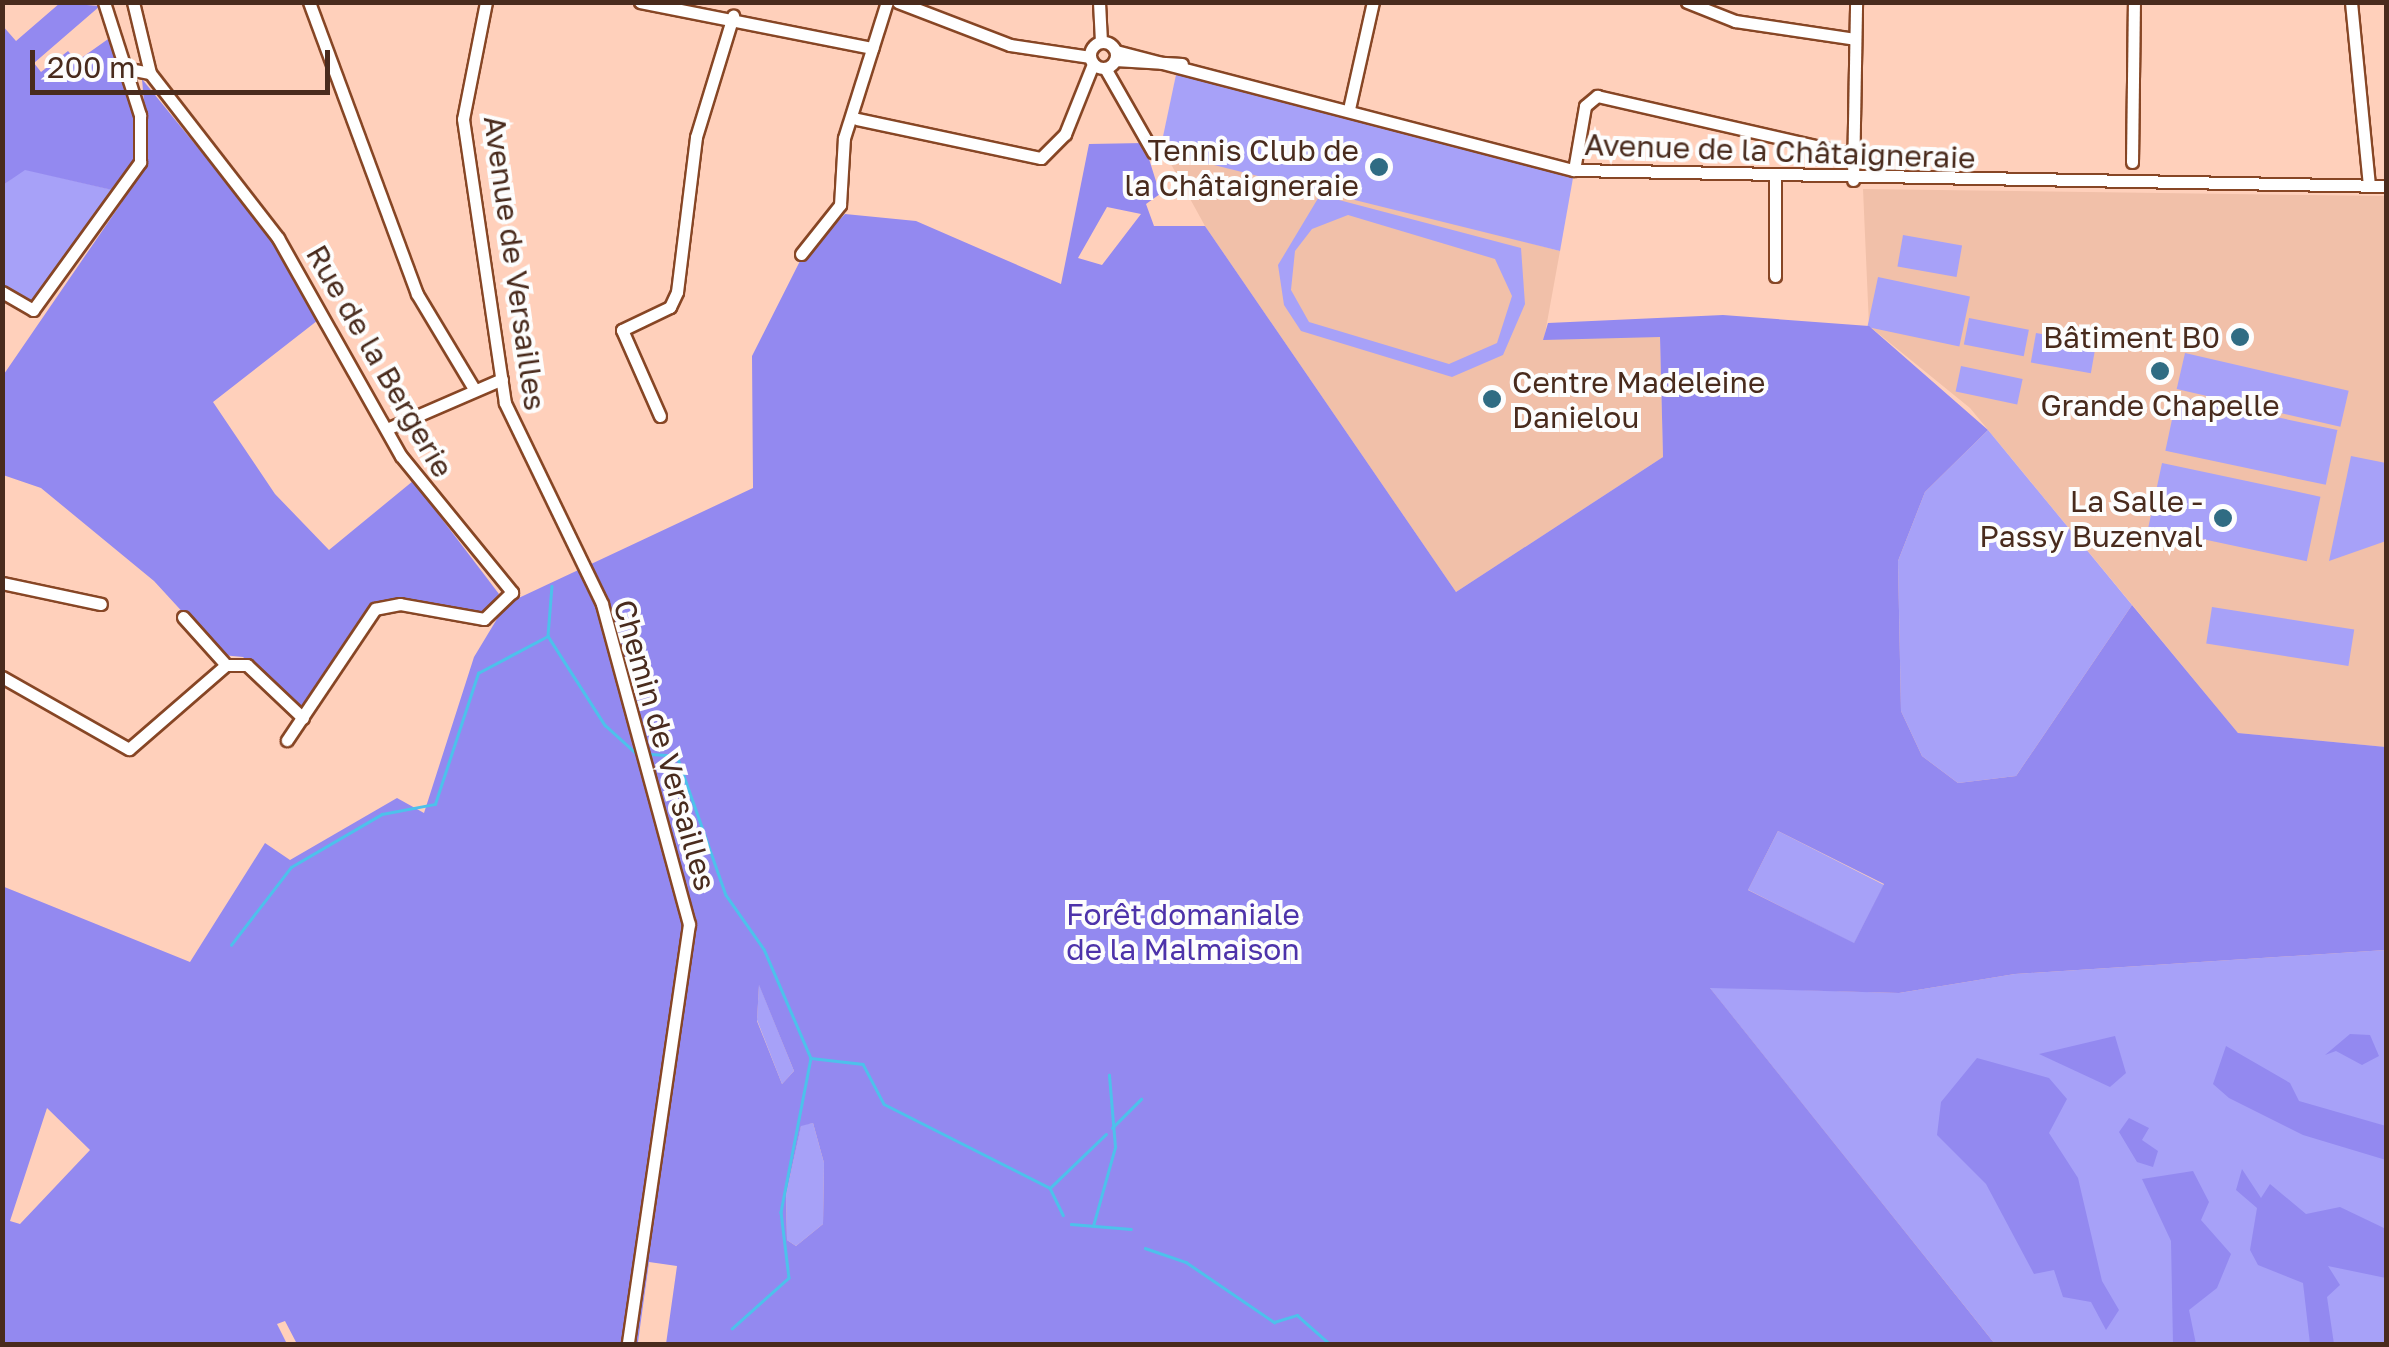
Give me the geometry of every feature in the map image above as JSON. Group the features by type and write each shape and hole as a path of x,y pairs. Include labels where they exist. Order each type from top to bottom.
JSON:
{"street":[{"path":"2,292 33,310 140,162 129,69 104,2"},
{"path":"129,69 150,73 133,2"},
{"path":"309,2 417,294 474,389"},
{"name":"Avenue de Versailles","path":"486,2 464,118 502,380 524,455 560,522"},
{"path":"640,2 733,16 872,48"},
{"path":"802,254 840,205 844,138 857,119 853,102 887,2"},
{"name":"Avenue de la Châtaigneraie","path":"898,2 1010,45 1104,60 1186,64 1574,170 1853,180 2386,186"},
{"path":"1098,2 1104,60 1153,152"},
{"path":"1349,108 1373,2"},
{"path":"1687,2 1736,21 1855,38"},
{"path":"1853,180 1856,2"},
{"path":"2132,162 2134,2"},
{"path":"2351,2 2368,185"},
{"path":"660,416 622,330 670,307 677,292 696,137 733,16"},
{"path":"857,119 1042,158 1065,134 1104,60 1100,42"},
{"name":"Rue de la Bergerie","path":"150,73 302,271 433,501 512,592 484,619 375,608 304,718"},
{"path":"1574,170 1586,106 1597,96 1854,154"},
{"path":"1775,276 1776,178"},
{"path":"389,428 502,380"},
{"name":"Chemin de Versailles","path":"560,522 602,604 689,924 628,1344"},
{"path":"2,582 101,604"},
{"path":"183,618 226,665"},
{"path":"2,677 129,748 226,665 247,665 304,718 287,740"}],"shaded area":[{"name":"Tennis Club de la Châtaigneraie","path":"1177,70 1573,178 1560,251 1182,157 1161,146"},
{"name":"Centre Madeleine Danielou","path":"1161,146 1560,251 1544,339 1660,336 1663,457 1456,592 1205,226"},
{"path":"24,169 122,192 41,311 3,288 3,185"},
{"name":"La Salle - Passy Buzenval","path":"1863,189 2386,196 2386,747 2238,733 1970,408 1869,326"},
{"path":"1320,195 1521,248 1525,304 1503,355 1452,377 1301,331 1284,305 1278,265","holes":["1348,215 1495,259 1512,296 1497,343 1449,364 1309,322 1291,290 1295,251 1312,229"]},
{"path":"1903,235 1962,245 1957,277 1897,267"},
{"path":"1878,277 1970,297 1959,346 1867,327"},
{"path":"1969,318 2029,330 2024,356 1964,345"},
{"path":"2036,333 2096,344 2091,373 2031,363"},
{"path":"2185,353 2349,391 2340,427 2177,389"},
{"path":"1961,366 2023,379 2017,405 1956,391"},
{"path":"2177,396 2337,430 2326,485 2165,451"},
{"path":"1988,430 2132,605 2016,776 1958,783 1922,756 1901,711 1898,561 1925,492"},
{"path":"2351,456 2386,463 2386,541 2329,561"},
{"path":"2162,463 2320,497 2307,561 2148,528"},
{"path":"2212,607 2354,630 2348,666 2206,644"},
{"path":"1778,831 1884,885 1854,944 1748,890"},
{"path":"2386,950 2386,1344 1995,1344 1709,987 1899,993 2015,974"},
{"path":"759,984 794,1071 782,1084 757,1020"},
{"path":"813,1123 824,1163 823,1224 796,1246 787,1240 786,1195 801,1125"}],"green space":[{"path":"60,3 100,6 34,63 41,72 68,51 77,61 111,37 139,134 147,137 142,79 290,261 322,317 213,402 275,494 329,550 413,481 499,594 485,619 375,601 305,710 243,657 222,655 154,581 41,488 3,475 4,374 122,202 121,192 25,170 3,185 2,25 16,41"},
{"name":"Forêt domaniale de la Malmaison","path":"1144,143 1160,194 1146,204 1154,226 1205,226 1456,592 1663,457 1660,337 1543,340 1548,323 1723,315 1869,326 1988,430 1925,492 1898,561 1901,711 1922,756 1958,783 2016,776 2132,605 2238,733 2386,747 2386,950 2015,974 1899,993 1710,988 1995,1344 666,1344 677,1266 649,1262 638,1342 652,1344 297,1344 285,1321 277,1324 287,1344 3,1344 2,886 190,962 265,843 290,860 397,798 424,813 474,657 506,604 753,488 752,356 800,261 845,214 916,221 1061,284 1089,144","holes":["1107,207 1141,214 1102,265 1078,258","1778,831 1884,884 1854,943 1748,890","759,985 794,1071 782,1084 757,1021","47,1108 90,1150 20,1224 10,1221","813,1123 824,1163 823,1224 796,1246 787,1240 786,1195 801,1126"]},
{"path":"2350,1034 2370,1035 2379,1056 2362,1065 2336,1051 2325,1055"},
{"path":"2115,1036 2126,1073 2110,1087 2039,1054"},
{"path":"2226,1046 2290,1083 2299,1101 2386,1126 2386,1160 2303,1135 2229,1098 2213,1084"},
{"path":"1977,1058 2049,1078 2067,1099 2049,1133 2078,1178 2102,1281 2119,1310 2106,1330 2091,1302 2063,1297 2054,1270 2034,1274 1986,1184 1937,1135 1941,1102"},
{"path":"2129,1118 2149,1128 2142,1140 2158,1151 2153,1167 2137,1162 2119,1132"},
{"path":"2242,1169 2261,1198 2270,1184 2306,1214 2340,1207 2386,1229 2386,1278 2328,1266 2340,1285 2327,1297 2334,1344 2310,1344 2303,1283 2258,1265 2250,1250 2257,1208 2236,1190"},
{"path":"2193,1171 2209,1202 2201,1220 2231,1254 2217,1288 2189,1310 2196,1344 2173,1344 2171,1241 2142,1179"}],"waterway":[{"path":"552,586 548,636 605,725 637,754"},
{"path":"231,945 291,867 382,814 435,804 478,673 548,636"},
{"path":"651,754 677,756 726,895 764,949 811,1058 781,1212 789,1278 732,1329"},
{"path":"811,1058 863,1064 884,1104 1050,1188 1063,1215"},
{"path":"1093,1226 1115,1147 1109,1075"},
{"path":"1112,1128 1141,1099"},
{"path":"1051,1187 1106,1134"},
{"path":"1071,1224 1131,1229"},
{"path":"1145,1248 1186,1262 1274,1322 1297,1315 1330,1344"}],"place":[{"name":"Tennis Club de la Châtaigneraie","path":"1379,167"},
{"name":"Bâtiment B0","path":"2240,337"},
{"name":"Grande Chapelle","path":"2160,371"},
{"name":"Centre Madeleine Danielou","path":"1492,399"},
{"name":"La Salle - Passy Buzenval","path":"2223,518"}]}
